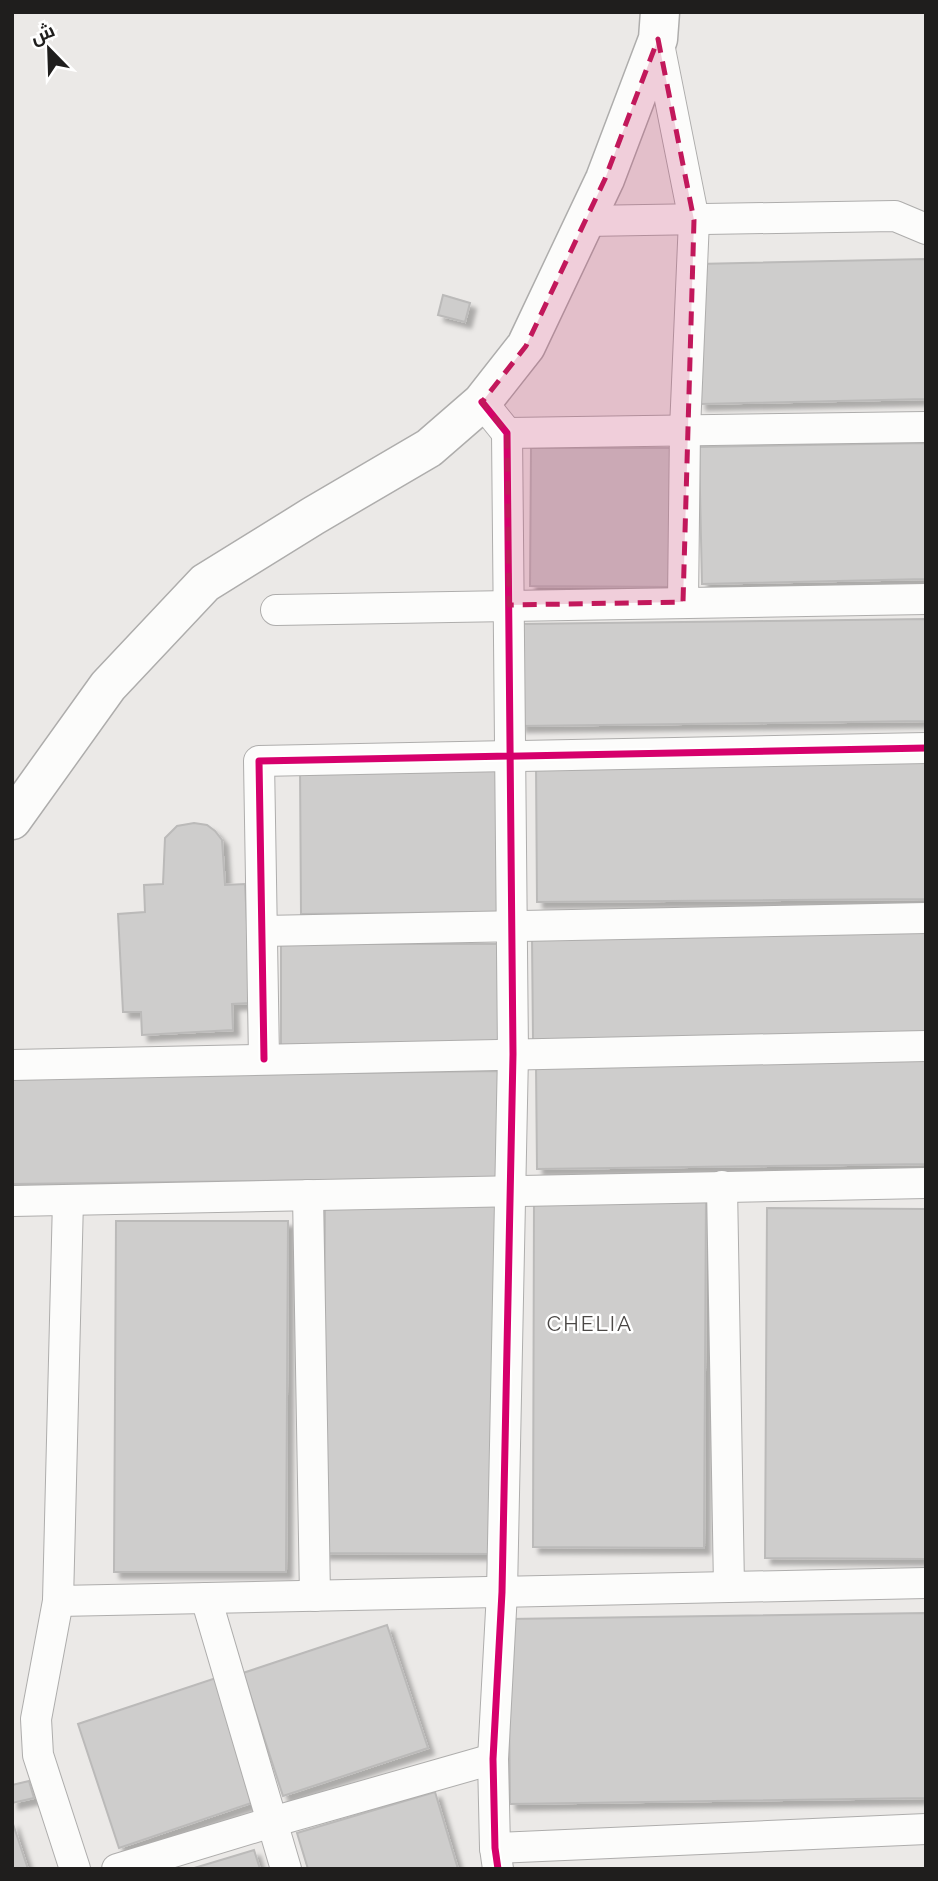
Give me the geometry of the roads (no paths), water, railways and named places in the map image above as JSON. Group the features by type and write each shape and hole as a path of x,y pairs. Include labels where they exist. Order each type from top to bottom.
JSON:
{"main road":[{"path":"12,820 108,686 205,583 429,448 482,402 526,346 605,179 659,26"}],"street":[{"path":"659,26 694,220 685,429 683,602"},
{"path":"585,221 895,216 926,229"},
{"path":"482,402 507,433 512,756 513,1054 502,1592 493,1759 496,1858 926,1829"},
{"path":"507,433 926,427"},
{"path":"276,610 926,598"},
{"path":"264,1059 259,761 926,748"},
{"path":"262,931 926,918"},
{"path":"12,1065 926,1046"},
{"path":"12,1201 926,1183"},
{"path":"722,1186 729,1587"},
{"path":"308,1195 314,1595"},
{"path":"68,1200 58,1601 36,1719 38,1755 75,1869"},
{"path":"58,1601 926,1583"},
{"path":"206,1598 286,1869"},
{"path":"117,1869 493,1759"}],"district":[{"name":"CHELIA","path":"590,1323"}]}
